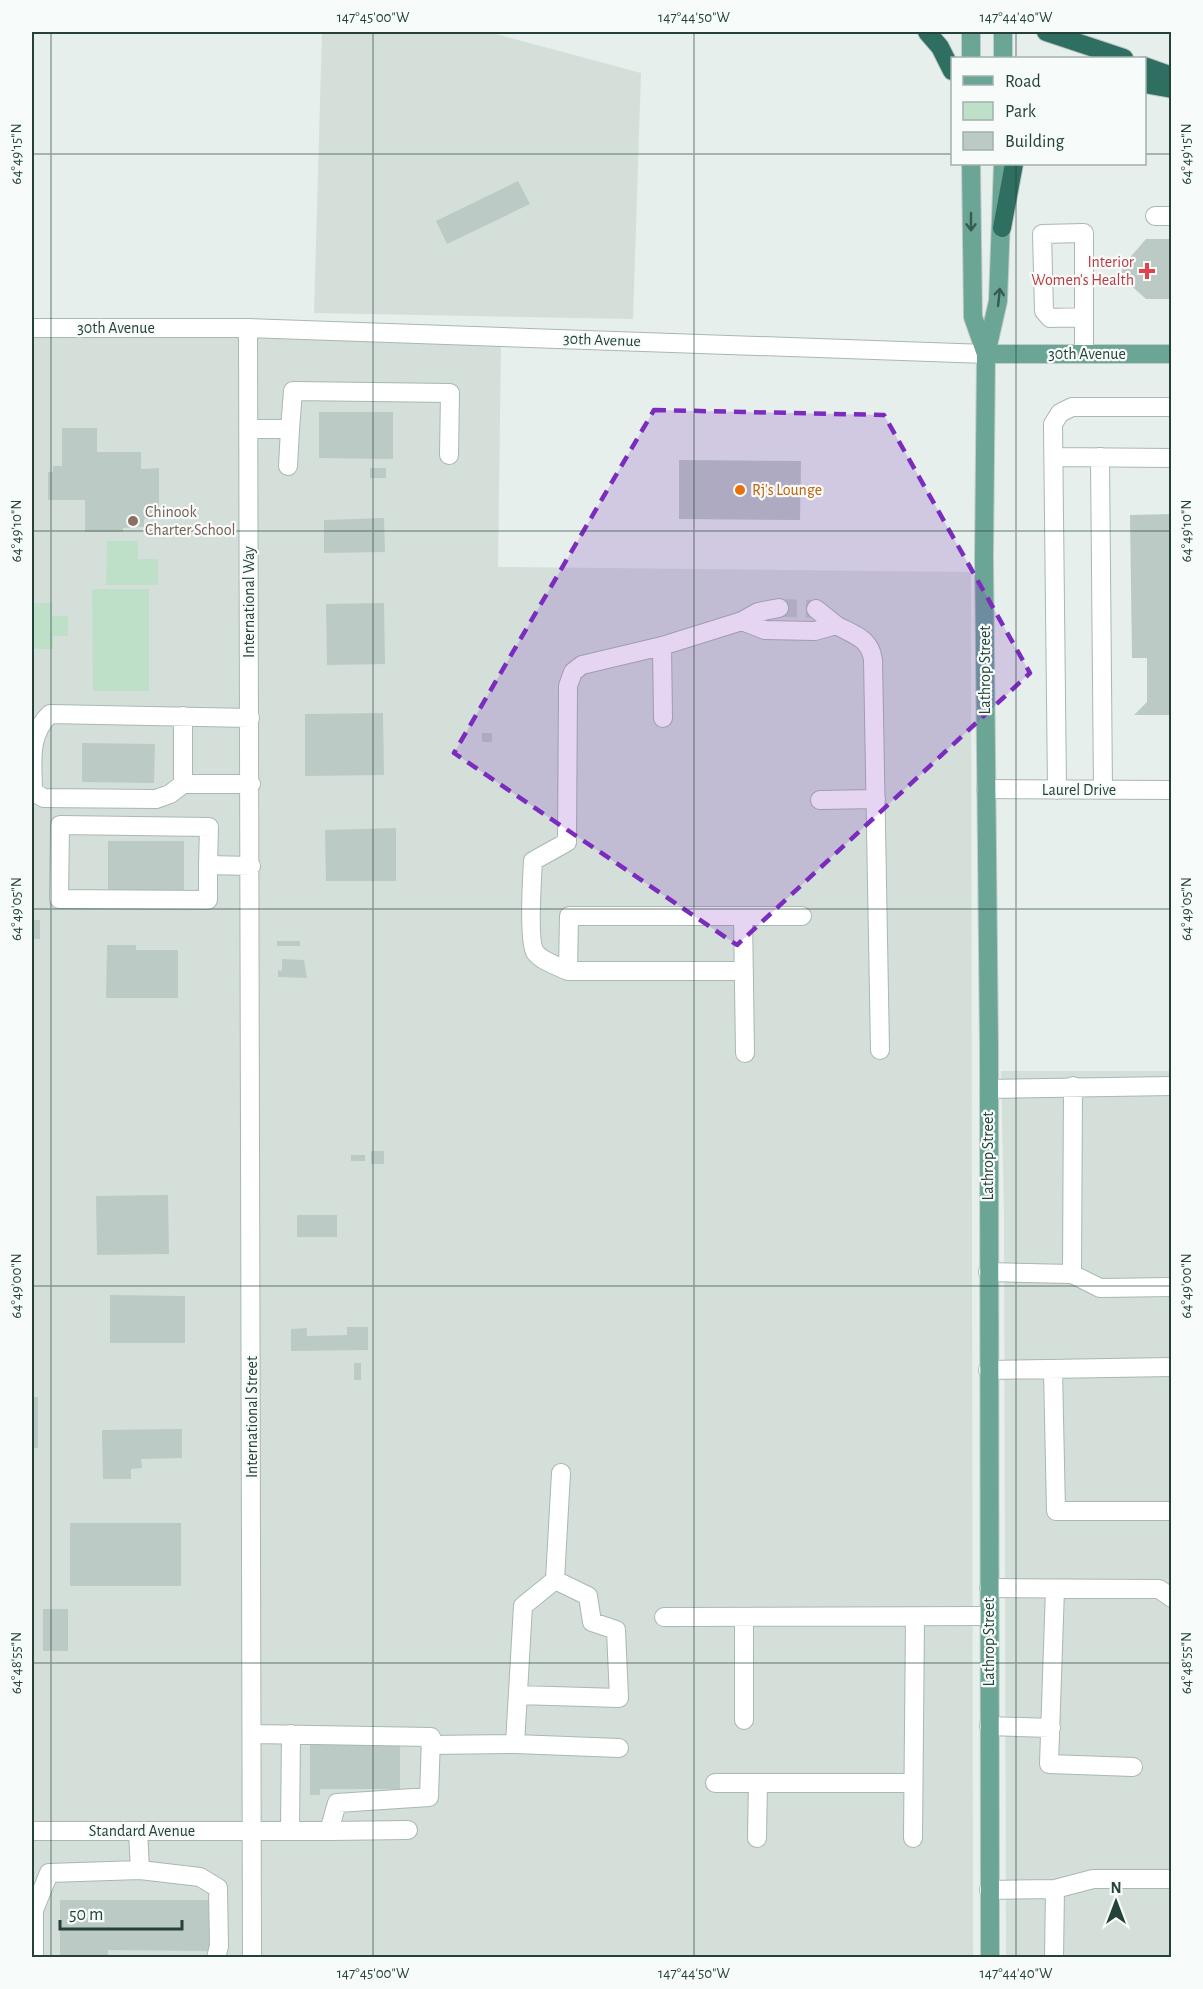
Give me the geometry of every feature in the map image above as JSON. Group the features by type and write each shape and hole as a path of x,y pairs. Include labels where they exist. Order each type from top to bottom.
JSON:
{"highway":[{"path":"927,32 940,46 951,69"},
{"path":"1046,32 1121,57"},
{"path":"1146,67 1172,76"},
{"path":"1146,84 1172,89"},
{"path":"1002,228 1014,165"}],"main road":[{"path":"970,32 971,57"},
{"path":"1003,57 1004,32"},
{"name":"Lathrop Street","path":"971,165 973,317 986,354"},
{"name":"Lathrop Street","path":"990,1958 986,354 998,302 1003,165"},
{"name":"30th Avenue","path":"986,354 1172,354"}],"street":[{"path":"1084,317 1050,318 1044,311 1042,234 1084,233 1084,317 1084,354"},
{"name":"30th Avenue","path":"32,328 248,328 986,354"},
{"name":"International Way","path":"248,328 251,871"},
{"path":"288,466 293,391 450,393 449,455"},
{"path":"1057,790 1053,424 1060,413 1072,407 1172,407"},
{"path":"248,429 290,429"},
{"path":"1054,457 1172,458"},
{"path":"1100,457 1103,790"},
{"path":"744,971 568,971 539,957 532,946 533,861 567,842 568,686 573,672 582,665 662,646 742,621 758,612 779,608"},
{"path":"816,609 836,625 865,641 872,651 880,1050"},
{"path":"742,621 765,630 815,632 836,625"},
{"path":"662,646 663,718"},
{"path":"250,718 50,714 39,724 32,745 33,792 44,798 156,799 170,794 183,784 250,784"},
{"path":"183,716 183,784"},
{"name":"Laurel Drive","path":"986,789 1172,790"},
{"path":"820,800 876,799"},
{"path":"60,825 209,827 208,865 208,900 59,899 60,825"},
{"path":"208,865 251,871"},
{"name":"International Street","path":"251,871 252,1958"},
{"path":"568,971 569,916 802,916"},
{"path":"743,916 745,1053"},
{"path":"1072,1274 1073,1086"},
{"path":"988,1089 1172,1086"},
{"path":"988,1272 1072,1274 1100,1288 1172,1287"},
{"path":"988,1370 1172,1367"},
{"path":"1053,1370 1056,1511 1172,1511"},
{"path":"515,1744 523,1606 555,1581 561,1473"},
{"path":"518,1695 619,1698 616,1630 592,1622 588,1596 555,1581"},
{"path":"989,1588 1159,1589 1172,1598"},
{"path":"1054,1589 1049,1764 1132,1767"},
{"path":"664,1617 989,1616"},
{"path":"744,1617 744,1720"},
{"path":"913,1838 915,1617"},
{"path":"989,1726 1051,1728"},
{"path":"252,1734 430,1737 429,1797 337,1803 328,1831"},
{"path":"290,1831 291,1734"},
{"path":"430,1745 515,1744 619,1748"},
{"path":"715,1783 913,1783"},
{"path":"757,1838 758,1783"},
{"name":"Standard Avenue","path":"32,1831 408,1830"},
{"path":"138,1831 140,1870"},
{"path":"34,1958 34,1910 49,1874 140,1870 200,1877 218,1888 219,1946 216,1958"},
{"path":"989,1890 1055,1889 1093,1879 1172,1879"},
{"path":"1054,1958 1055,1889"}],"highlighted area":[{"path":"654,410 884,415 1030,673 737,945 454,753"}],"shaded area":[{"path":"322,32 489,32 641,73 633,319 314,313"},
{"path":"32,334 179,334 501,344 498,567 971,572 973,1957 32,1957"},
{"path":"1001,1071 1171,1071 1171,1957 1006,1957 1004,1215"}],"green space":[{"path":"107,541 138,541 138,559 158,559 158,585 106,585"},
{"path":"92,589 149,589 149,691 93,691"},
{"path":"32,603 52,603 52,616 68,616 68,636 53,636 53,649 32,649"}],"building":[{"path":"518,181 530,204 447,244 436,221"},
{"name":"Interior Women's Health","path":"1146,239 1172,239 1172,299 1146,299 1126,281 1122,281 1122,261 1127,261"},
{"path":"319,412 393,412 393,459 319,458"},
{"name":"Chinook Charter School","path":"62,428 97,428 97,452 141,452 141,469 159,468 159,519 144,519 144,527 123,528 123,532 85,532 85,500 48,500 48,472 53,472 53,466 62,466"},
{"name":"Rj's Lounge","path":"679,460 801,461 800,520 679,519"},
{"path":"370,468 386,468 386,478 370,478"},
{"path":"1172,514 1172,715 1134,715 1147,702 1147,658 1132,658 1130,515"},
{"path":"384,518 385,552 324,553 324,520"},
{"path":"384,603 385,664 327,665 326,604"},
{"path":"383,713 384,775 305,776 305,714"},
{"path":"482,733 492,733 492,742 482,742"},
{"path":"82,743 155,744 154,783 82,782"},
{"path":"396,828 396,881 326,881 325,830"},
{"path":"108,841 184,841 184,891 108,891"},
{"path":"32,920 40,920 40,939 32,939"},
{"path":"277,941 300,941 300,946 277,946"},
{"path":"107,945 136,945 136,950 178,950 178,998 106,998"},
{"path":"282,959 304,960 307,978 278,977 278,970 282,971"},
{"path":"371,1151 384,1151 384,1164 371,1164"},
{"path":"351,1155 365,1155 365,1161 351,1161"},
{"path":"168,1195 169,1254 97,1255 96,1196"},
{"path":"297,1215 337,1215 337,1237 297,1237"},
{"path":"110,1295 185,1296 185,1343 110,1343"},
{"path":"347,1327 368,1327 368,1350 291,1351 291,1329 307,1328 307,1336 347,1335"},
{"path":"354,1363 361,1363 361,1380 354,1380"},
{"path":"32,1397 38,1397 38,1448 32,1448"},
{"path":"182,1429 182,1458 141,1459 142,1468 131,1469 131,1479 103,1479 102,1430"},
{"path":"70,1523 181,1523 181,1586 70,1586"},
{"path":"43,1609 68,1609 68,1651 43,1651"},
{"path":"310,1742 400,1742 400,1789 320,1789 320,1795 310,1795"},
{"path":"60,1900 209,1900 209,1951 108,1950 108,1958 60,1958"}],"tunnel":[{"path":"779,608 816,609"}],"place":[{"name":"Interior Women's Health","path":"1147,271"},
{"name":"Rj's Lounge","path":"740,490"},
{"name":"Chinook Charter School","path":"133,521"}]}
